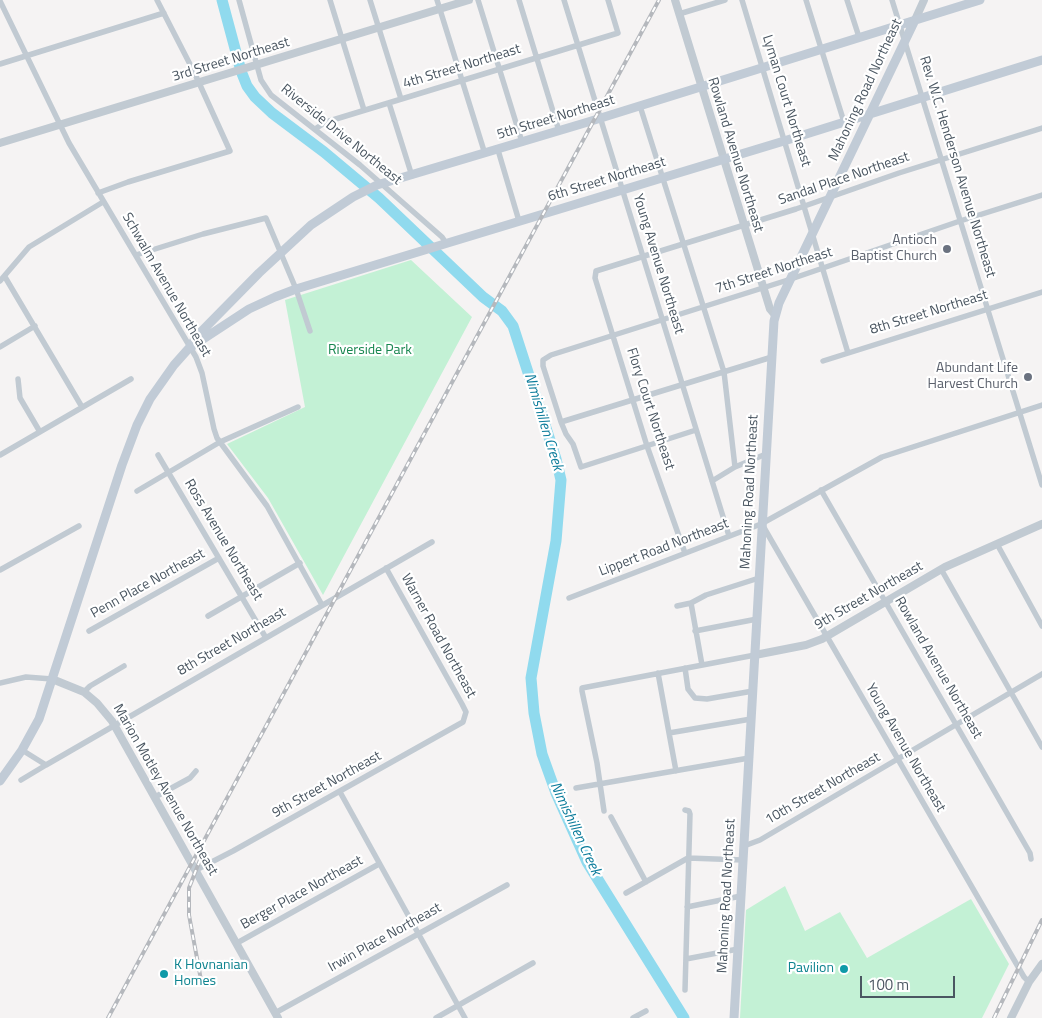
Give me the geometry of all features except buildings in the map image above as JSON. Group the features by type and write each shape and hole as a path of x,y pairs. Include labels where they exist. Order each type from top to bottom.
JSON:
{"main road":[{"name":"5th Street Northeast","path":"190,347 196,337 280,253 311,225 353,197 380,184 485,154 980,0"},
{"name":"Mahoning Road Northeast","path":"734,1018 775,314 915,20"},
{"name":"6th Street Northeast","path":"190,347 249,309 296,289 784,141 1042,60"},
{"path":"0,781 22,750 39,719 119,472 137,425 158,387 190,347"}],"street":[{"path":"98,193 230,151 156,0"},
{"name":"Riverside Drive Northeast","path":"239,0 255,66 263,84 271,95 315,129 442,237 444,244"},
{"path":"330,0 364,110"},
{"path":"370,0 401,99"},
{"path":"437,0 485,154"},
{"name":"3rd Street Northeast","path":"0,143 469,0"},
{"path":"478,0 522,142"},
{"path":"519,0 559,131"},
{"name":"Young Avenue Northeast","path":"564,0 729,536"},
{"name":"4th Street Northeast","path":"315,129 326,122 618,33 608,0"},
{"name":"Rowland Avenue Northeast","path":"675,0 770,309 775,314"},
{"path":"680,14 725,0"},
{"name":"Lyman Court Northeast","path":"742,0 848,353"},
{"path":"806,0 844,122"},
{"path":"847,0 859,37"},
{"name":"Rev. W.C. Henderson Avenue Northeast","path":"892,0 1042,485"},
{"name":"Mahoning Road Northeast","path":"915,20 924,0"},
{"name":"Schwalm Avenue Northeast","path":"0,1 59,124 199,364 214,429 220,442 267,506 322,605"},
{"path":"0,64 164,13"},
{"path":"389,103 412,176"},
{"path":"640,106 724,372 735,467"},
{"name":"Sandal Place Northeast","path":"596,271 804,206 1042,128"},
{"path":"498,150 519,221"},
{"name":"7th Street Northeast","path":"562,422 543,364 543,360 549,356 764,288 1042,195"},
{"path":"82,407 35,326 3,279 22,254 29,248 103,202"},
{"path":"136,256 203,234 266,218 296,289 310,331"},
{"name":"Flory Court Northeast","path":"596,271 595,278 647,446 685,553"},
{"name":"8th Street Northeast","path":"823,360 1042,292"},
{"path":"0,347 35,326"},
{"path":"696,430 581,467 573,444 566,434 562,422 772,357"},
{"path":"18,379 20,398 40,432"},
{"path":"0,455 131,379"},
{"name":"Lippert Road Northeast","path":"569,598 762,524 882,457 1042,405"},
{"path":"137,491 220,442 298,406"},
{"path":"712,481 735,467 766,454"},
{"name":"Ross Avenue Northeast","path":"158,455 266,638"},
{"name":"Rowland Avenue Northeast","path":"821,490 1030,853 1031,858"},
{"name":"Young Avenue Northeast","path":"762,524 1024,977 1030,982"},
{"name":"9th Street Northeast","path":"600,784 582,688 806,645 827,636 940,569 1042,524"},
{"path":"0,570 78,526"},
{"name":"8th Street Northeast","path":"21,780 432,542"},
{"path":"996,544 1042,626"},
{"name":"Penn Place Northeast","path":"89,631 219,558"},
{"path":"208,616 300,563"},
{"name":"Warner Road Northeast","path":"386,568 462,704 466,717"},
{"path":"940,569 1042,747"},
{"path":"677,606 691,604 702,596 759,578"},
{"path":"691,604 702,665"},
{"path":"695,631 757,619"},
{"path":"84,692 90,686 124,666"},
{"path":"684,668 688,689 695,698 706,699 753,691"},
{"path":"658,673 676,771"},
{"name":"10th Street Northeast","path":"744,846 760,840 1042,674"},
{"path":"0,683 26,677 52,679"},
{"name":"Marion Motley Avenue Northeast","path":"52,679 84,692 97,703 115,726 277,1016"},
{"name":"9th Street Northeast","path":"196,870 452,730 464,722 466,717"},
{"path":"669,733 751,719"},
{"path":"22,750 46,765"},
{"path":"576,788 749,758"},
{"path":"155,797 190,778 196,771"},
{"path":"600,784 604,811"},
{"path":"340,792 465,1018"},
{"path":"685,810 689,811 690,814 685,990"},
{"path":"610,817 646,882"},
{"path":"626,893 688,858 743,860"},
{"name":"Berger Place Northeast","path":"237,944 379,864"},
{"name":"Irwin Place Northeast","path":"277,1016 507,885"},
{"path":"687,907 741,896"},
{"path":"686,959 738,949"},
{"path":"436,1018 533,963"},
{"path":"1011,1018 1042,964"},
{"path":"633,1018 646,1011"}],"green space":[{"name":"Riverside Park","path":"411,260 472,317 323,595 268,498 227,444 305,407 285,300"},
{"path":"785,886 805,931 840,912 867,958 971,899 1009,964 982,1018 740,1018 746,910"}],"waterway":[{"name":"Nimishillen Creek","path":"222,0 241,71 247,86 255,97 272,113 324,152 379,198 483,297 502,311 513,326 561,480 556,541 531,678 534,713 542,754 556,793 587,862 684,1018"}],"railway":[{"path":"108,1018 659,0"},
{"path":"200,860 189,888 189,915 201,980"},
{"path":"994,1018 1042,920"}],"place":[{"name":"Antioch Baptist Church","path":"947,249"},
{"name":"Abundant Life Harvest Church","path":"1028,377"},
{"name":"Pavilion","path":"844,969"},
{"name":"K Hovnanian Homes","path":"164,974"}]}
